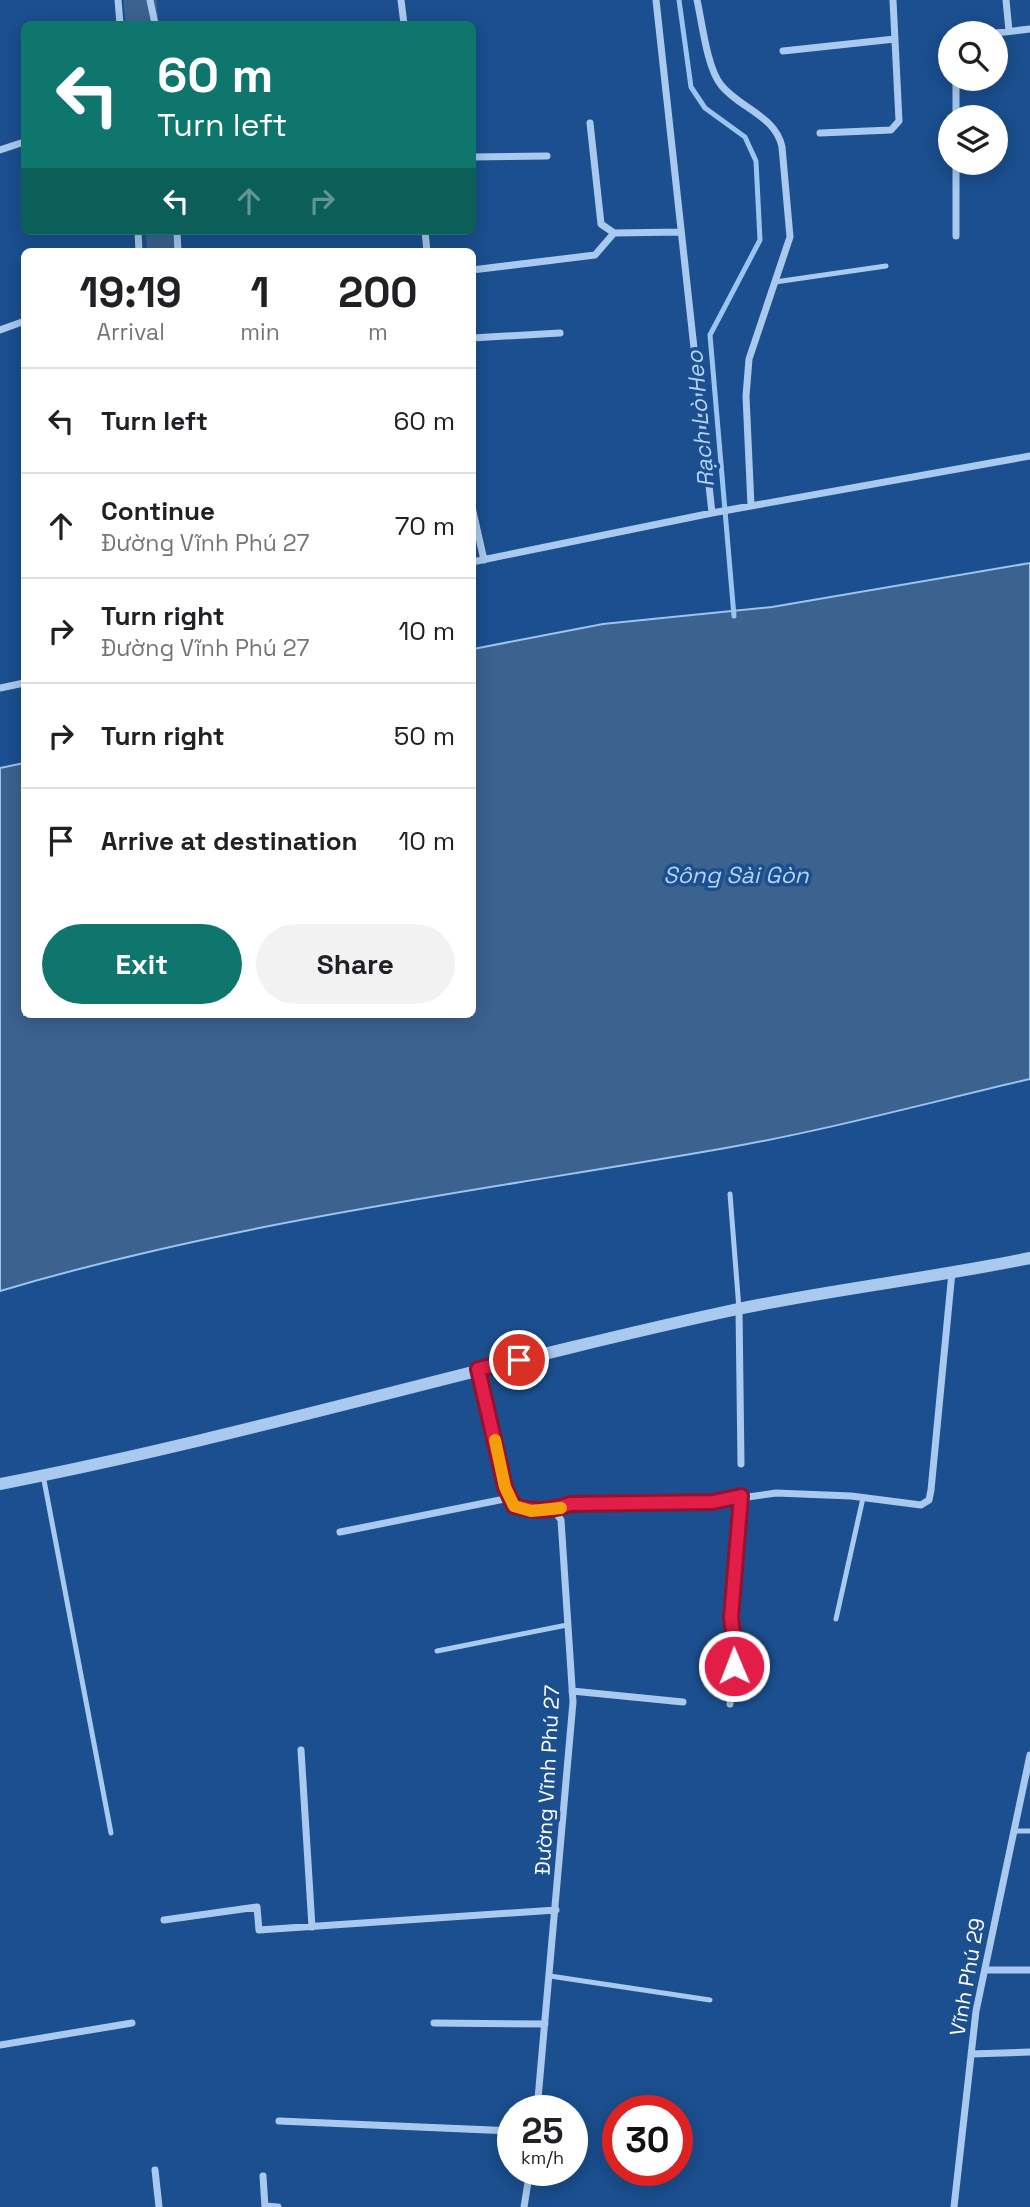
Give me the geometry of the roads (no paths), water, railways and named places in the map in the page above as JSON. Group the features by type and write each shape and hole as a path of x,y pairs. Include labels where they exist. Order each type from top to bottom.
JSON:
{"street":[{"path":"118,0 120,21"},
{"path":"150,0 154,21"},
{"path":"401,0 404,21"},
{"path":"656,0 713,513"},
{"path":"698,0 720,85 765,120 780,137 790,237 749,359 746,396 751,506"},
{"path":"820,133 891,130 899,121 894,0"},
{"path":"1006,0 1009,31 1030,29"},
{"path":"783,51 895,38"},
{"path":"590,123 601,225 614,233 681,232"},
{"path":"0,150 21,143"},
{"path":"476,158 547,156"},
{"path":"956,175 956,236"},
{"path":"476,270 595,255 614,233"},
{"path":"0,330 21,322"},
{"path":"476,338 560,333"},
{"path":"476,561 737,508 1030,456"},
{"path":"476,525 484,560"},
{"path":"0,688 21,684"},
{"path":"0,1484 245,1432 478,1369 739,1309 1030,1258"},
{"path":"478,1369 514,1506 531,1511 554,1510 570,1504 713,1502 776,1493 863,1498 921,1505 929,1500 953,1271"},
{"path":"739,1309 741,1464"},
{"path":"730,1704 735,1647 731,1618 741,1496"},
{"path":"340,1532 510,1498"},
{"name":"Đường Vĩnh Phú 27","path":"538,2095 556,1910 572,1691 561,1520 554,1510"},
{"path":"572,1691 683,1702"},
{"path":"301,1750 312,1927"},
{"name":"Vĩnh Phú 29","path":"954,2207 971,2054 985,1970 1030,1755"},
{"path":"164,1920 257,1907 259,1930 556,1910"},
{"path":"985,1970 1030,1970"},
{"path":"0,2045 132,2022"},
{"path":"434,2023 545,2024"},
{"path":"971,2054 1030,2052"},
{"path":"279,2121 497,2130"},
{"path":"155,2170 159,2207"},
{"path":"263,2176 265,2207 278,2207"},
{"path":"524,2207 527,2186"}],"lane":[{"path":"775,282 886,266"},
{"path":"730,1194 739,1309"},
{"path":"43,1475 111,1833"},
{"path":"836,1619 863,1498"},
{"path":"437,1651 567,1625"},
{"path":"1014,1831 1030,1831"},
{"path":"550,1976 710,2000"}],"water":[{"name":"Sông Sài Gòn","path":"1030,563 1030,1079 759,1142 268,1226 178,1245 0,1291 0,768 21,764 21,1018 476,1018 476,648 603,624 772,607"}],"waterway":[{"path":"140,0 142,21"},
{"name":"Rạch Lò Heo","path":"679,0 691,87 705,108 745,137 756,161 760,240 710,335 734,616"},
{"path":"162,235 164,248"}]}
